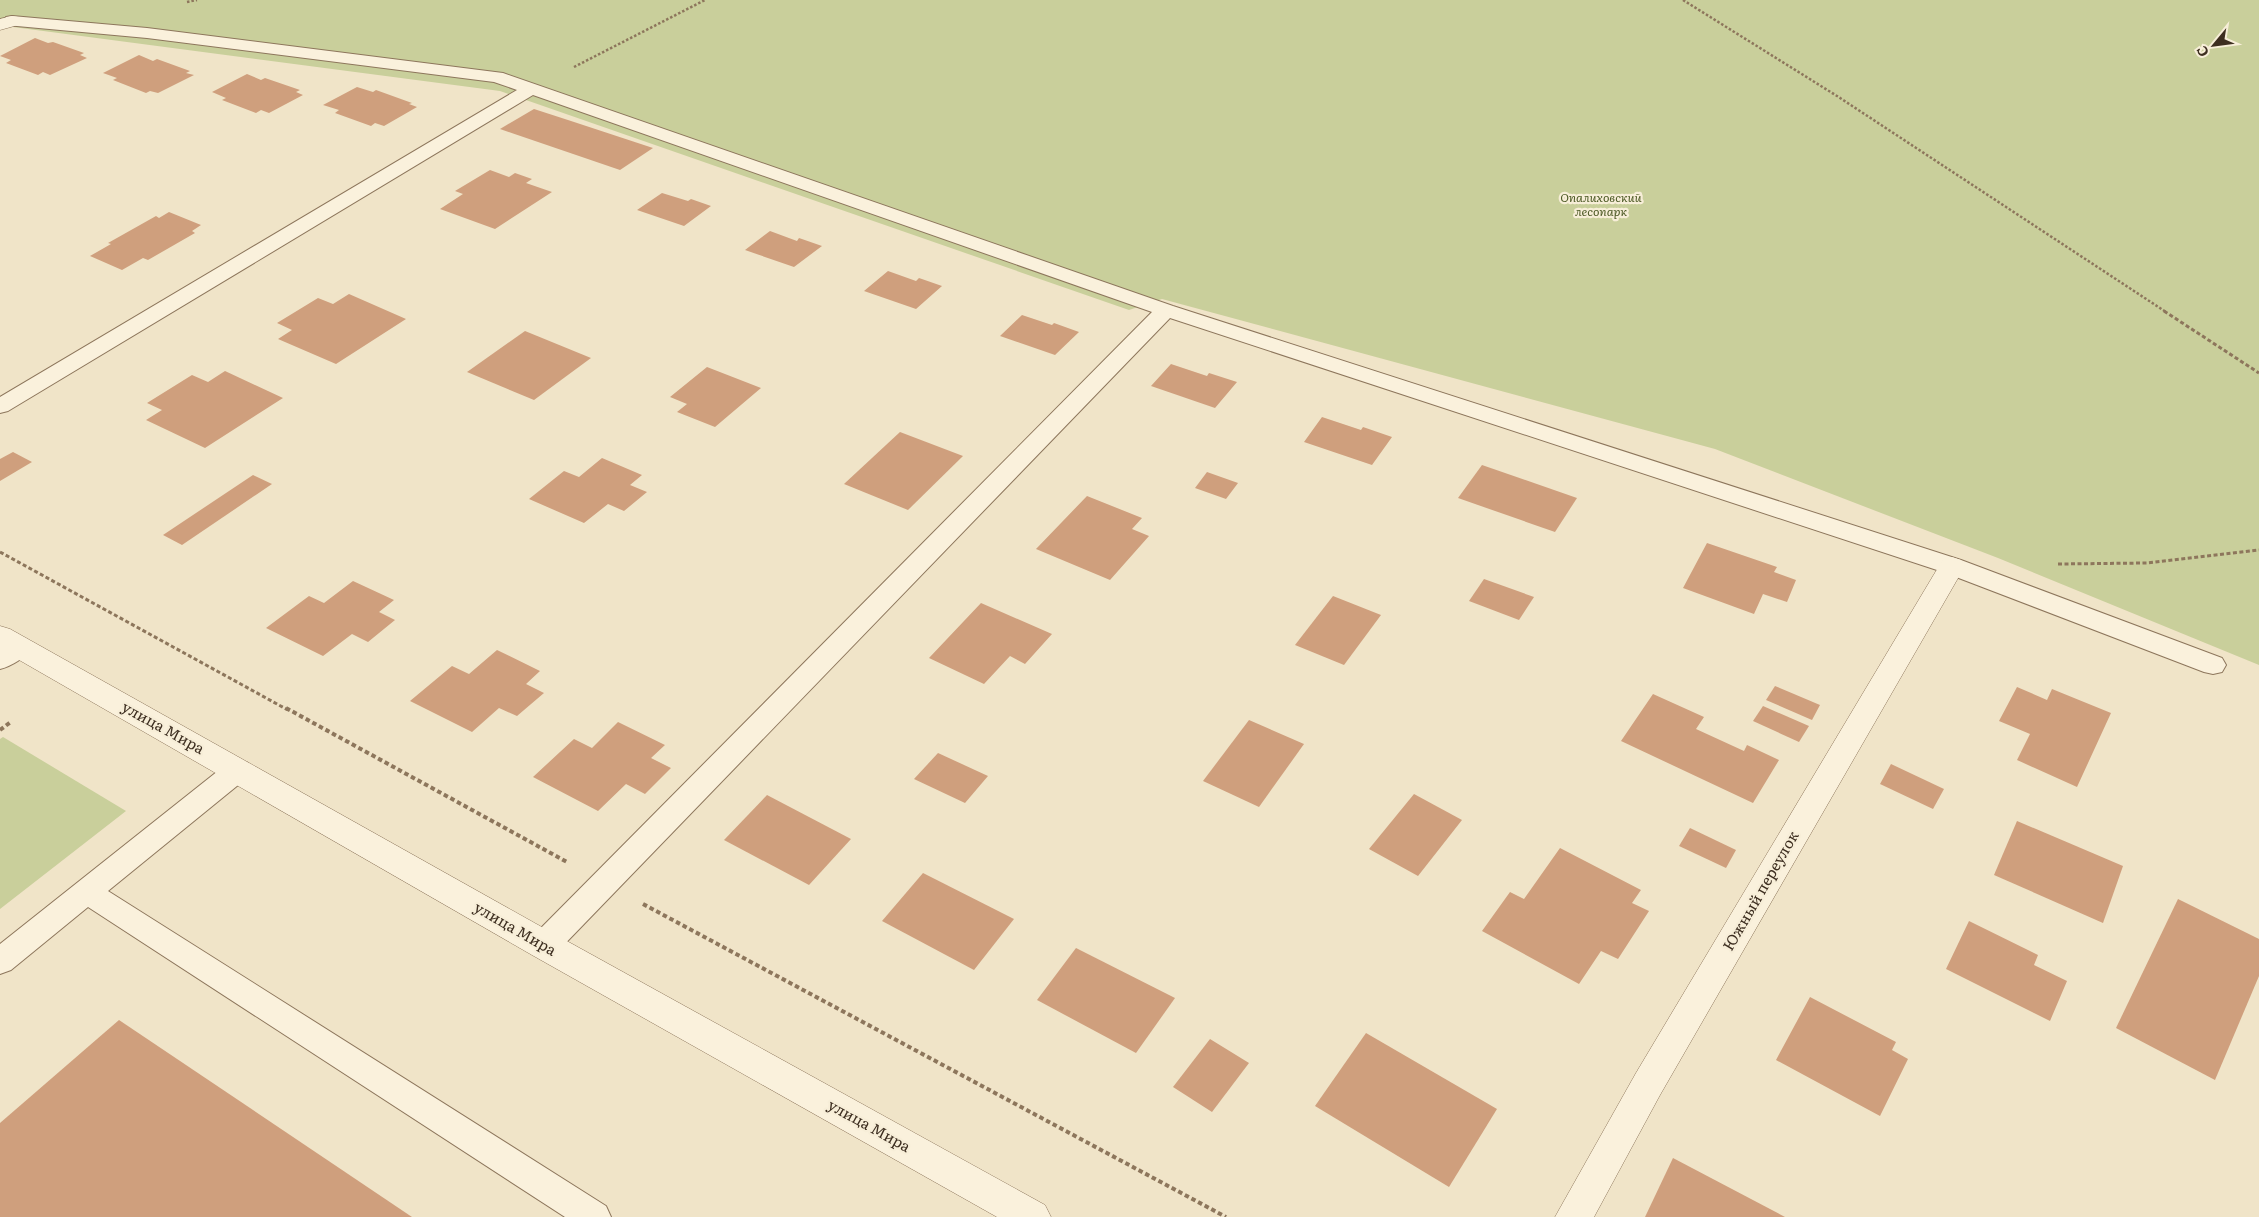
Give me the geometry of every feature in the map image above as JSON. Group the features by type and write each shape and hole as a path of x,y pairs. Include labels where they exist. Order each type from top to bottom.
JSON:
{"street":[{"name":"Южный переулок","path":"1574,1217 1648,1084 1952,566"},
{"name":"улица Мира","path":"6,648 238,770 544,946 1032,1217"}],"lane":[{"path":"6,23 147,33 497,77 1166,310 1952,566 2213,665"},
{"path":"0,406 531,89"},
{"path":"544,946 1166,310"},
{"path":"0,961 238,770"},
{"path":"88,892 594,1217"}],"path":[{"path":"531,89 705,0"},
{"path":"1683,0 1837,96 2259,373"},
{"path":"2050,564 2147,563 2259,550"},
{"path":"0,730 12,721"}],"green space":[{"name":"Опалиховский лесопарк","path":"0,0 2259,0 2259,665 1998,558 1715,449 1162,299 1129,310 500,91 13,27 0,28"},
{"path":"3,737 126,811 0,909 0,739"}],"building":[{"path":"35,38 84,53 80,55 87,58 50,75 43,72 38,75 6,63 11,60 0,56"},
{"path":"139,55 153,61 157,59 190,71 186,73 194,75 158,93 150,91 146,93 113,80 117,78 103,73"},
{"path":"247,74 261,80 265,78 300,90 296,92 303,95 269,113 261,110 256,113 222,100 226,98 212,92"},
{"path":"357,87 373,92 376,90 412,103 409,104 417,107 384,126 375,123 371,126 335,113 339,110 323,105"},
{"path":"534,109 653,148 620,170 500,129"},
{"path":"490,170 509,177 515,173 532,179 526,183 552,192 495,229 440,209 463,194 455,191"},
{"path":"662,193 688,201 691,199 711,206 684,226 637,210"},
{"path":"169,212 201,225 192,231 195,233 148,260 143,258 122,270 90,256 111,244 108,243 156,216 159,218"},
{"path":"770,231 797,241 799,238 822,246 794,267 745,250"},
{"path":"888,271 916,281 919,278 942,286 916,309 864,291"},
{"path":"349,294 406,319 336,364 278,339 292,330 277,323 318,298 333,304"},
{"path":"1022,315 1079,332 1055,355 1000,336"},
{"path":"525,331 591,358 534,400 467,372"},
{"path":"1171,364 1207,376 1209,373 1237,382 1215,408 1151,386"},
{"path":"707,367 761,388 715,427 677,412 687,404 670,397"},
{"path":"225,371 283,398 205,448 146,420 162,410 147,403 192,375 208,382"},
{"path":"1322,417 1361,430 1363,427 1392,437 1372,465 1304,442"},
{"path":"900,432 963,456 908,510 844,484"},
{"path":"13,452 32,462 0,481 0,459"},
{"path":"602,458 642,475 630,485 647,492 624,511 608,504 584,523 529,499 564,471 579,477"},
{"path":"1482,465 1577,498 1555,532 1458,498"},
{"path":"1207,472 1238,483 1226,499 1195,488"},
{"path":"253,475 272,484 182,545 163,535"},
{"path":"1087,496 1142,518 1132,529 1149,536 1110,580 1036,549"},
{"path":"1707,543 1777,567 1774,572 1796,580 1787,602 1763,594 1754,614 1683,588"},
{"path":"1484,579 1534,597 1519,620 1469,601"},
{"path":"353,581 394,600 379,612 395,620 368,642 352,634 323,656 266,628 309,596 324,603"},
{"path":"1333,596 1381,615 1344,665 1295,645"},
{"path":"981,603 1052,634 1025,664 1010,656 984,684 929,658"},
{"path":"497,650 540,671 526,684 544,693 517,716 499,708 472,732 410,701 452,666 469,674"},
{"path":"1775,686 1820,705 1812,720 1766,700"},
{"path":"2017,687 2047,700 2052,689 2111,713 2077,787 2017,760 2030,734 1999,721"},
{"path":"1653,694 1704,717 1696,729 1744,751 1747,745 1779,760 1753,803 1621,741"},
{"path":"1763,706 1809,726 1799,742 1753,721"},
{"path":"1249,720 1304,744 1259,807 1203,781"},
{"path":"618,722 665,745 651,758 671,768 645,794 626,784 598,811 533,777 574,739 592,748"},
{"path":"938,753 988,776 965,803 914,779"},
{"path":"1891,764 1944,789 1933,809 1880,784"},
{"path":"1414,794 1462,820 1418,876 1369,849"},
{"path":"767,795 851,839 809,885 724,840"},
{"path":"2017,821 2123,866 2103,923 1994,875"},
{"path":"1690,828 1736,850 1726,868 1679,846"},
{"path":"1560,848 1641,890 1632,903 1649,911 1618,959 1601,951 1579,984 1482,931 1510,892 1524,899"},
{"path":"923,873 1014,919 974,970 882,921"},
{"path":"2178,899 2259,939 2259,976 2215,1080 2116,1028"},
{"path":"1969,921 2038,955 2034,965 2067,981 2050,1021 1946,969"},
{"path":"1076,948 1175,998 1136,1053 1037,1000"},
{"path":"1810,997 1896,1042 1892,1050 1908,1059 1880,1116 1776,1060"},
{"path":"119,1020 412,1217 0,1217 0,1123"},
{"path":"1366,1033 1497,1109 1449,1187 1315,1106"},
{"path":"1210,1039 1249,1063 1212,1112 1173,1087"},
{"path":"1673,1158 1785,1217 1645,1217"}]}
